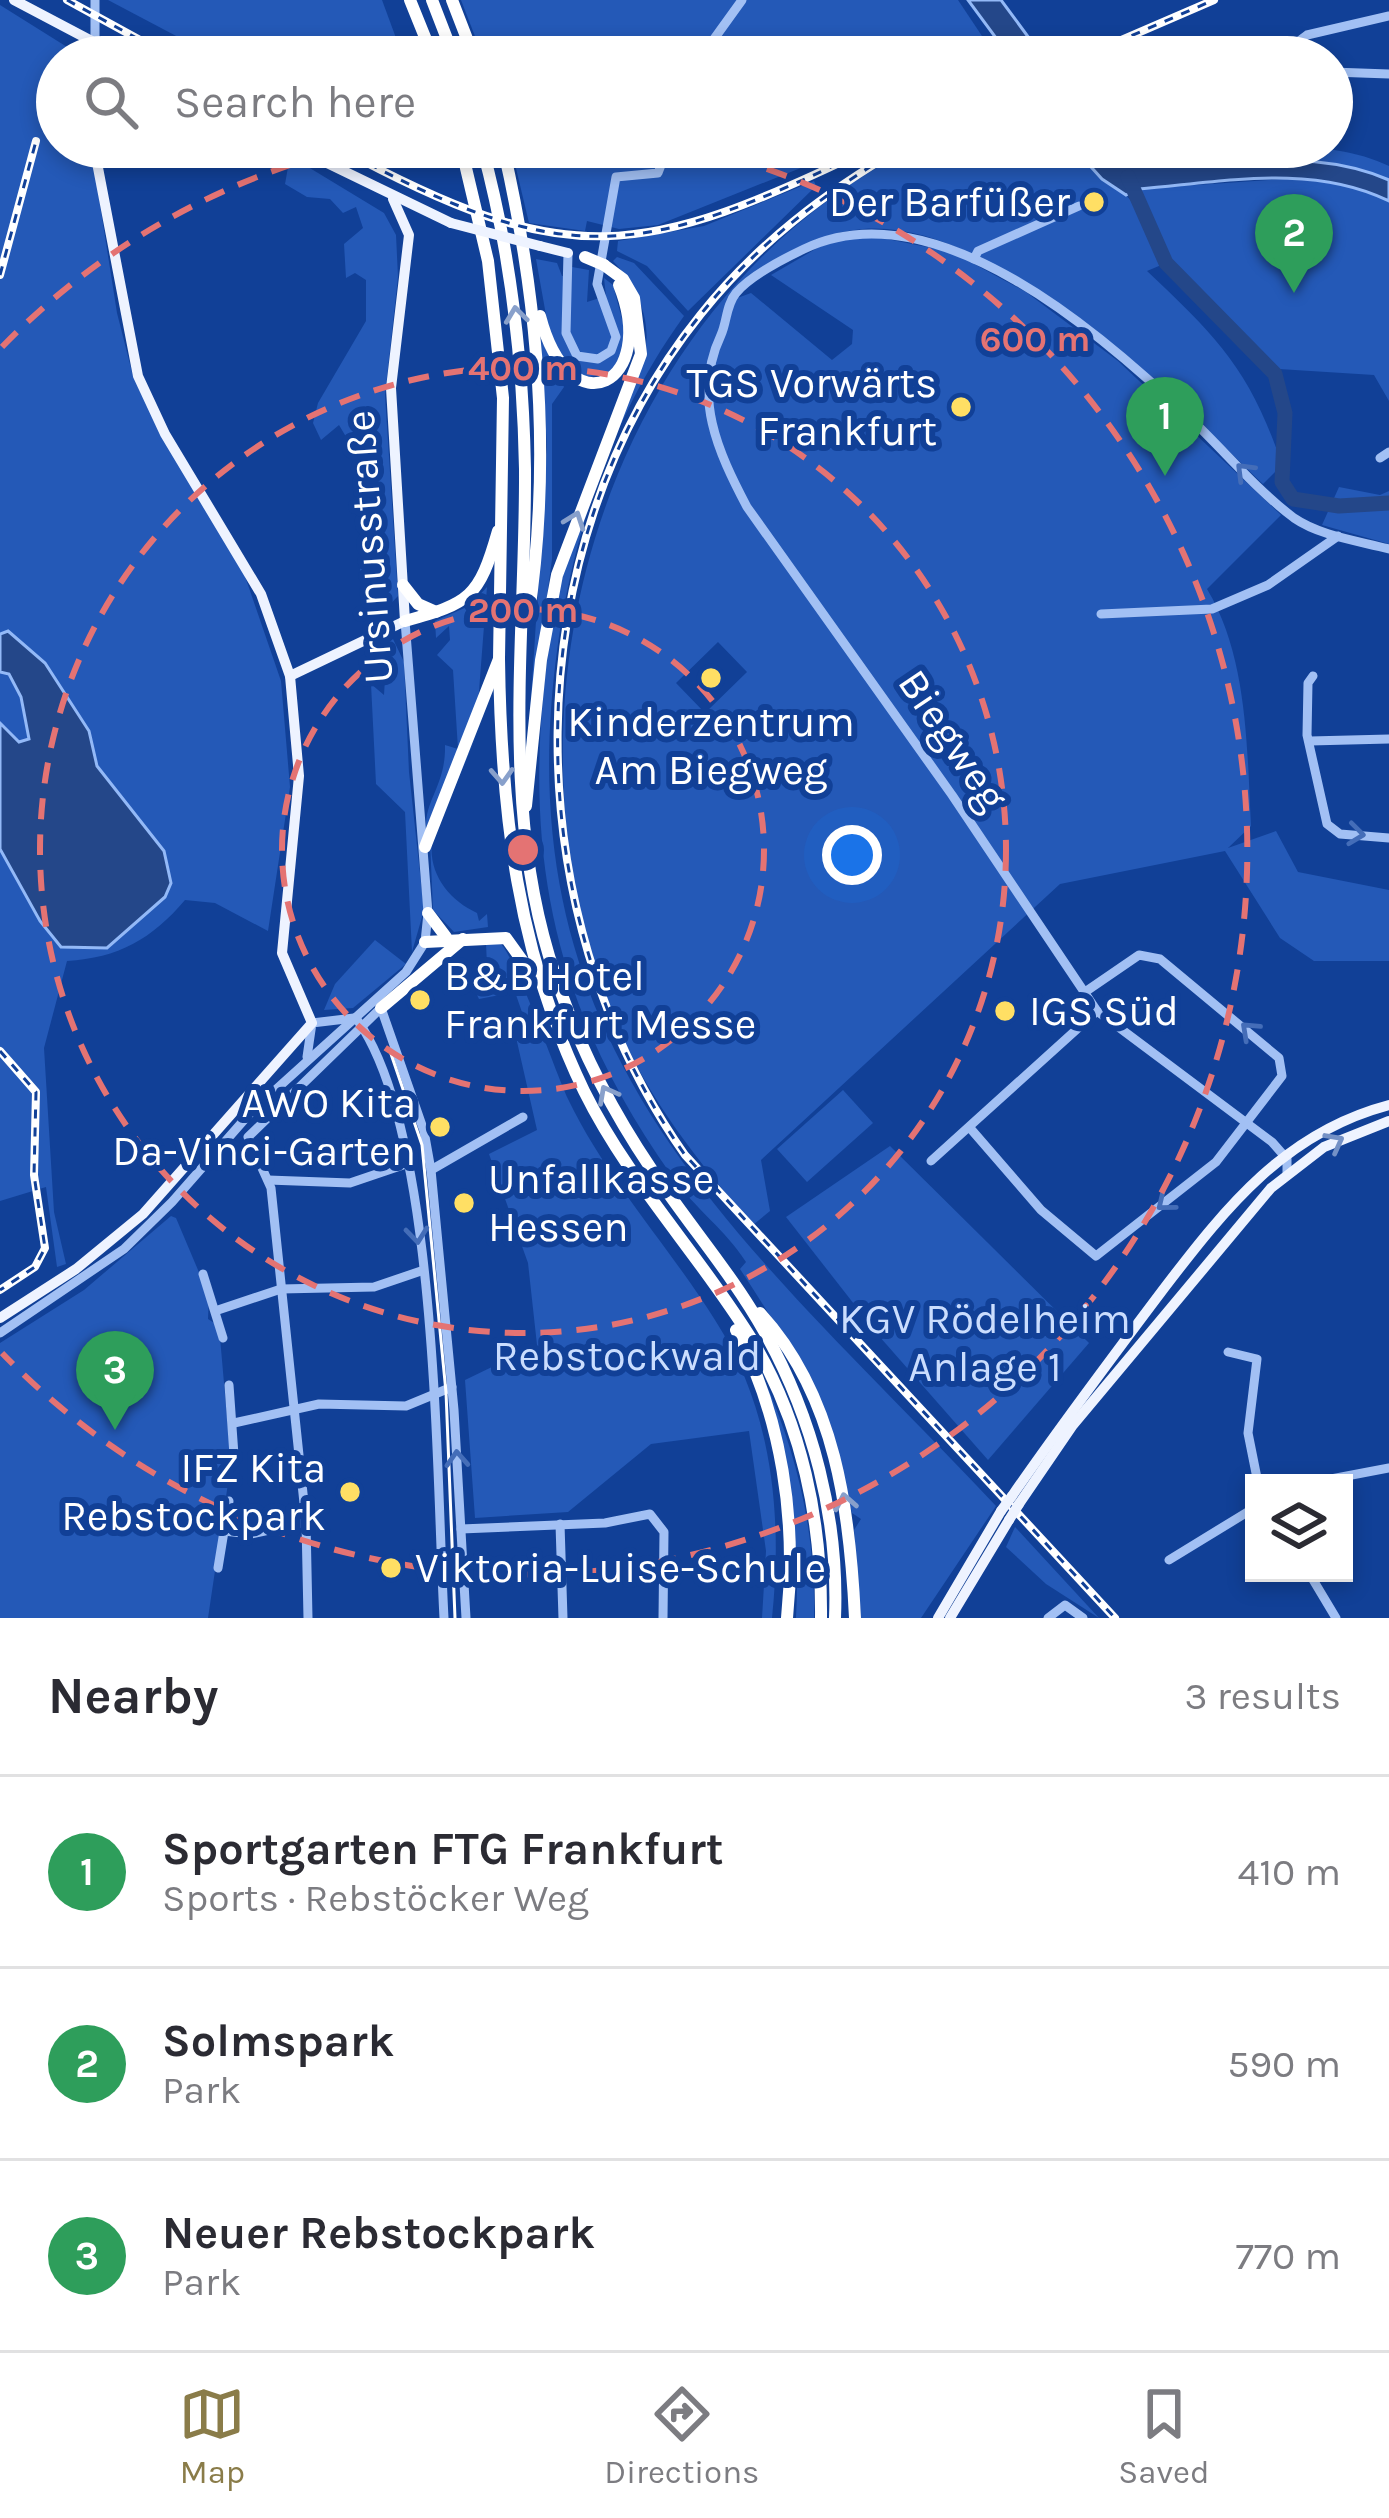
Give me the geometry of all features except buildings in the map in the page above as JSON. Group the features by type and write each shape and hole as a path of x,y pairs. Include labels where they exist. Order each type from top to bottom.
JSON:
{"highway":[{"path":"410,0 425,36"},
{"path":"432,0 446,36"},
{"path":"452,0 466,36"},
{"path":"466,168 485,244 497,328 505,507 499,659 505,820 543,998"},
{"path":"487,168 511,273 522,378 519,668 524,831 556,978 602,1086 648,1165 742,1296 779,1359 815,1454 830,1521 835,1618"},
{"path":"507,168 529,274 538,353 540,465 534,567 519,668"},
{"path":"524,831 541,660 557,575 641,354 631,292 604,265 568,253"},
{"path":"529,274 556,363 571,378 598,382 620,370 632,346 621,289 604,265"},
{"path":"397,633 477,590 505,507"},
{"path":"403,585 418,604 441,611"},
{"path":"424,847 499,659"},
{"path":"428,913 446,937"},
{"path":"424,942 496,937 513,943 610,1139 765,1364 802,1455 821,1562 821,1618"},
{"path":"375,1007 463,939"},
{"path":"714,1286 754,1367 777,1446 791,1545 788,1616"},
{"path":"742,1296 780,1338 832,1447 849,1522 855,1618"}],"main road":[{"path":"14,0 82,36"},
{"path":"0,1318 76,1269 143,1214 312,1023 290,979 282,941 299,776 290,676 260,594 165,434 138,376 120,306 97,168"},
{"path":"333,168 423,213 568,253"},
{"path":"393,200 409,240"},
{"name":"Ursinusstraße","path":"397,633 403,585 391,388 409,240 423,213"},
{"path":"290,676 397,633"},
{"path":"938,1618 1111,1355 1226,1208 1284,1154 1348,1118 1389,1105"},
{"path":"1015,1500 1235,1228 1286,1174 1324,1147 1389,1121"},
{"path":"1226,1208 1226,1224 1235,1228"},
{"path":"950,1618 1005,1516"}],"street":[{"path":"95,0 95,36"},
{"path":"716,36 742,0"},
{"path":"1305,36 1389,16"},
{"path":"1353,73 1389,74"},
{"path":"568,253 567,340 577,356 598,359 611,351 616,337 597,284 616,177 658,173 660,168"},
{"path":"1079,206 978,251 974,259 1120,356 1298,521 1389,549"},
{"name":"Biegweg","path":"974,259 925,238 857,232 830,236 755,278 729,306 707,381 706,402 721,456 747,507 939,775 1097,1011 1249,1122 1284,1154"},
{"path":"1101,614 1212,609 1268,585 1338,536"},
{"name":"Ursinusstraße","path":"397,633 424,847 428,913 424,942"},
{"path":"1313,676 1308,682 1310,741 1327,824 1340,834 1389,838"},
{"path":"1310,741 1389,739"},
{"path":"308,1618 306,1522 268,1180 249,1146 248,1133 375,1007 424,942"},
{"path":"970,1128 1041,1210 1096,1256 1216,1162 1249,1122 1283,1067 1223,1006 1150,955 1138,955 1084,992"},
{"path":"375,1007 390,1034 424,1131 430,1170 452,1388 466,1618"},
{"path":"932,1161 1097,1011"},
{"path":"302,1065 313,1043 312,1023 358,1022"},
{"path":"358,1022 370,1041 409,1163 432,1399 444,1618"},
{"path":"0,1333 124,1249 302,1065 358,1022"},
{"path":"370,1041 375,1030 390,1034"},
{"path":"430,1170 523,1117"},
{"path":"1284,1154 1286,1174"},
{"path":"268,1180 350,1183 409,1163"},
{"path":"218,1310 281,1289 374,1287 421,1271"},
{"path":"203,1274 223,1338"},
{"path":"1228,1352 1258,1359 1248,1433 1256,1474"},
{"path":"229,1385 234,1455"},
{"path":"233,1423 295,1408 392,1407 432,1399 452,1388"},
{"path":"1353,1475 1389,1468"},
{"path":"218,1568 229,1501"},
{"path":"461,1529 643,1514 658,1519 664,1532 662,1618"},
{"path":"1169,1560 1245,1514"},
{"path":"224,1531 251,1534 306,1522"},
{"path":"560,1524 563,1618"},
{"path":"1314,1582 1336,1618"},
{"path":"1048,1618 1065,1605 1083,1618"}],"green space":[{"path":"108,0 382,0 395,36 176,36"},
{"path":"461,0 958,0 982,36 475,36"},
{"path":"0,5 49,36 36,36 36,168 94,168 117,313 133,376 237,553 281,681 290,787 268,931 215,903 185,900 160,926 133,944 102,956 67,961 44,1048 54,1212 66,1264 57,1267 46,1187 0,1201"},
{"path":"1353,154 1389,166 1389,180 1352,168"},
{"path":"288,168 310,168 384,213 396,235 398,277 385,395 398,596 383,612 360,570 385,502 339,425 321,440 313,423 318,403 366,321 366,280 355,273 346,278 344,244 363,228 356,207 343,213 330,199 307,197 285,184"},
{"path":"516,168 800,168 658,225 619,229 587,221 585,231 529,223"},
{"path":"882,168 1095,168 1119,188 1166,263 1147,271 1212,337 1258,404 1282,465 1263,484 1079,320 1024,282 968,252 914,233 863,229 825,237 774,264 729,301 751,293 832,360 852,344 853,330 771,275 819,247 862,234 952,252 1026,292 1118,361 1281,515 1207,589 1231,644 1246,735 1251,826 1228,848 1276,831 1298,872 1389,890 1389,961 1314,961 1280,938 1225,851 1060,884 761,1160 770,1211 753,1225 677,1130 643,1078 616,1023 578,902 563,776 570,649 599,526 648,410 718,305 807,216","holes":["718,642 747,672 705,713 676,683"]},
{"path":"1297,178 1353,184 1389,201 1389,401 1374,375 1279,369 1170,266 1139,189"},
{"path":"814,181 816,186 688,311 647,266 617,251 618,241 704,226"},
{"path":"617,257 634,263 684,316 617,433 585,518 564,606 557,651 550,794 567,919 605,1030 661,1131 732,1225 813,1317 996,1506 921,1618 861,1618 854,1530 861,1519 852,1513 821,1416 793,1356 740,1269 746,1262 681,1188 630,1110 596,1045 570,980 553,914 539,776 552,626 578,525 637,380 647,338 640,302 613,261"},
{"path":"536,259 557,263 562,276 571,276 572,267 589,270 587,302 606,296 604,278 613,285 628,342 611,372 585,378 567,371 549,332"},
{"path":"541,339 564,387 552,404 552,559 529,731 547,448"},
{"path":"1339,487 1380,495 1389,491 1389,544 1322,525"},
{"path":"487,587 478,704 426,828 445,745 458,749 453,670 437,655 450,640 449,626 436,638 435,621 469,606"},
{"path":"393,639 404,662 409,772 424,910 412,952 405,812 376,784 371,684 384,695 386,662 374,651"},
{"path":"477,734 432,841 432,853 442,884 477,913 479,921 487,914 488,927 454,932 433,910 430,841"},
{"path":"375,940 406,964 353,1008 324,1010 335,984"},
{"name":"Rebstockwald","path":"499,942 515,967 584,1129 715,1320 750,1389 774,1501 772,1618 762,1618 766,1551 749,1431 651,1444 568,1512 475,1518 465,1380 537,1345 528,1263 489,1154 537,1130 513,1024 523,1015 515,992 479,999 471,982 487,966 486,943"},
{"path":"843,1090 873,1123 807,1182 777,1149"},
{"name":"KGV Rödelheim Anlage 1","path":"890,1146 1089,1343 988,1460 879,1336 786,1217"},
{"path":"171,1216 176,1218 209,1296 208,1319 219,1326 231,1463 208,1618 0,1618 0,1343 84,1290"},
{"path":"759,1368 801,1490 814,1618 796,1618 790,1491"},
{"path":"1015,1527 1099,1618 1046,1584 1006,1547"}],"shaded area":[{"path":"968,0 1001,0 1028,36 995,36"},
{"path":"1092,168 1352,168 1389,180 1389,201 1360,189 1298,179 1202,183 1139,189 1126,195"},
{"path":"8,631 45,663 89,731 97,766 164,851 171,883 165,897 107,948 61,947 40,921 0,849 0,723 19,742 29,739 21,697 9,674 0,672 0,634"}],"waterway":[{"path":"1128,177 1166,263 1275,374 1285,413 1282,482 1293,499 1339,506 1389,503"}],"tram line":[{"path":"390,1051 422,1145 446,1392 455,1618"}],"railway":[{"path":"67,0 133,36"},
{"path":"1131,36 1214,0"},
{"path":"0,275 36,141"},
{"path":"378,168 486,216 547,232 605,236 663,229 724,212 828,168"},
{"path":"869,168 820,201 745,265 701,314 639,408 594,511 567,620 558,732 565,845 589,955 629,1059 685,1155 1115,1618"},
{"path":"0,1051 36,1092 34,1175 45,1248 35,1267 0,1290"}],"place":[{"name":"Der Barfüßer","path":"1094,202"},
{"name":"Solmspark","path":"1294,293"},
{"name":"TGS Vorwärts Frankfurt","path":"961,407"},
{"name":"Sportgarten FTG Frankfurt","path":"1165,476"},
{"name":"Kinderzentrum Am Biegweg","path":"711,678"},
{"name":"B&B Hotel Frankfurt Messe","path":"420,1000"},
{"name":"IGS Süd","path":"1005,1011"},
{"name":"AWO Kita Da-Vinci-Garten","path":"440,1127"},
{"name":"Unfallkasse Hessen","path":"464,1203"},
{"name":"Neuer Rebstockpark","path":"115,1430"},
{"name":"IFZ Kita Rebstockpark","path":"350,1492"},
{"name":"Viktoria-Luise-Schule","path":"391,1568"}]}
